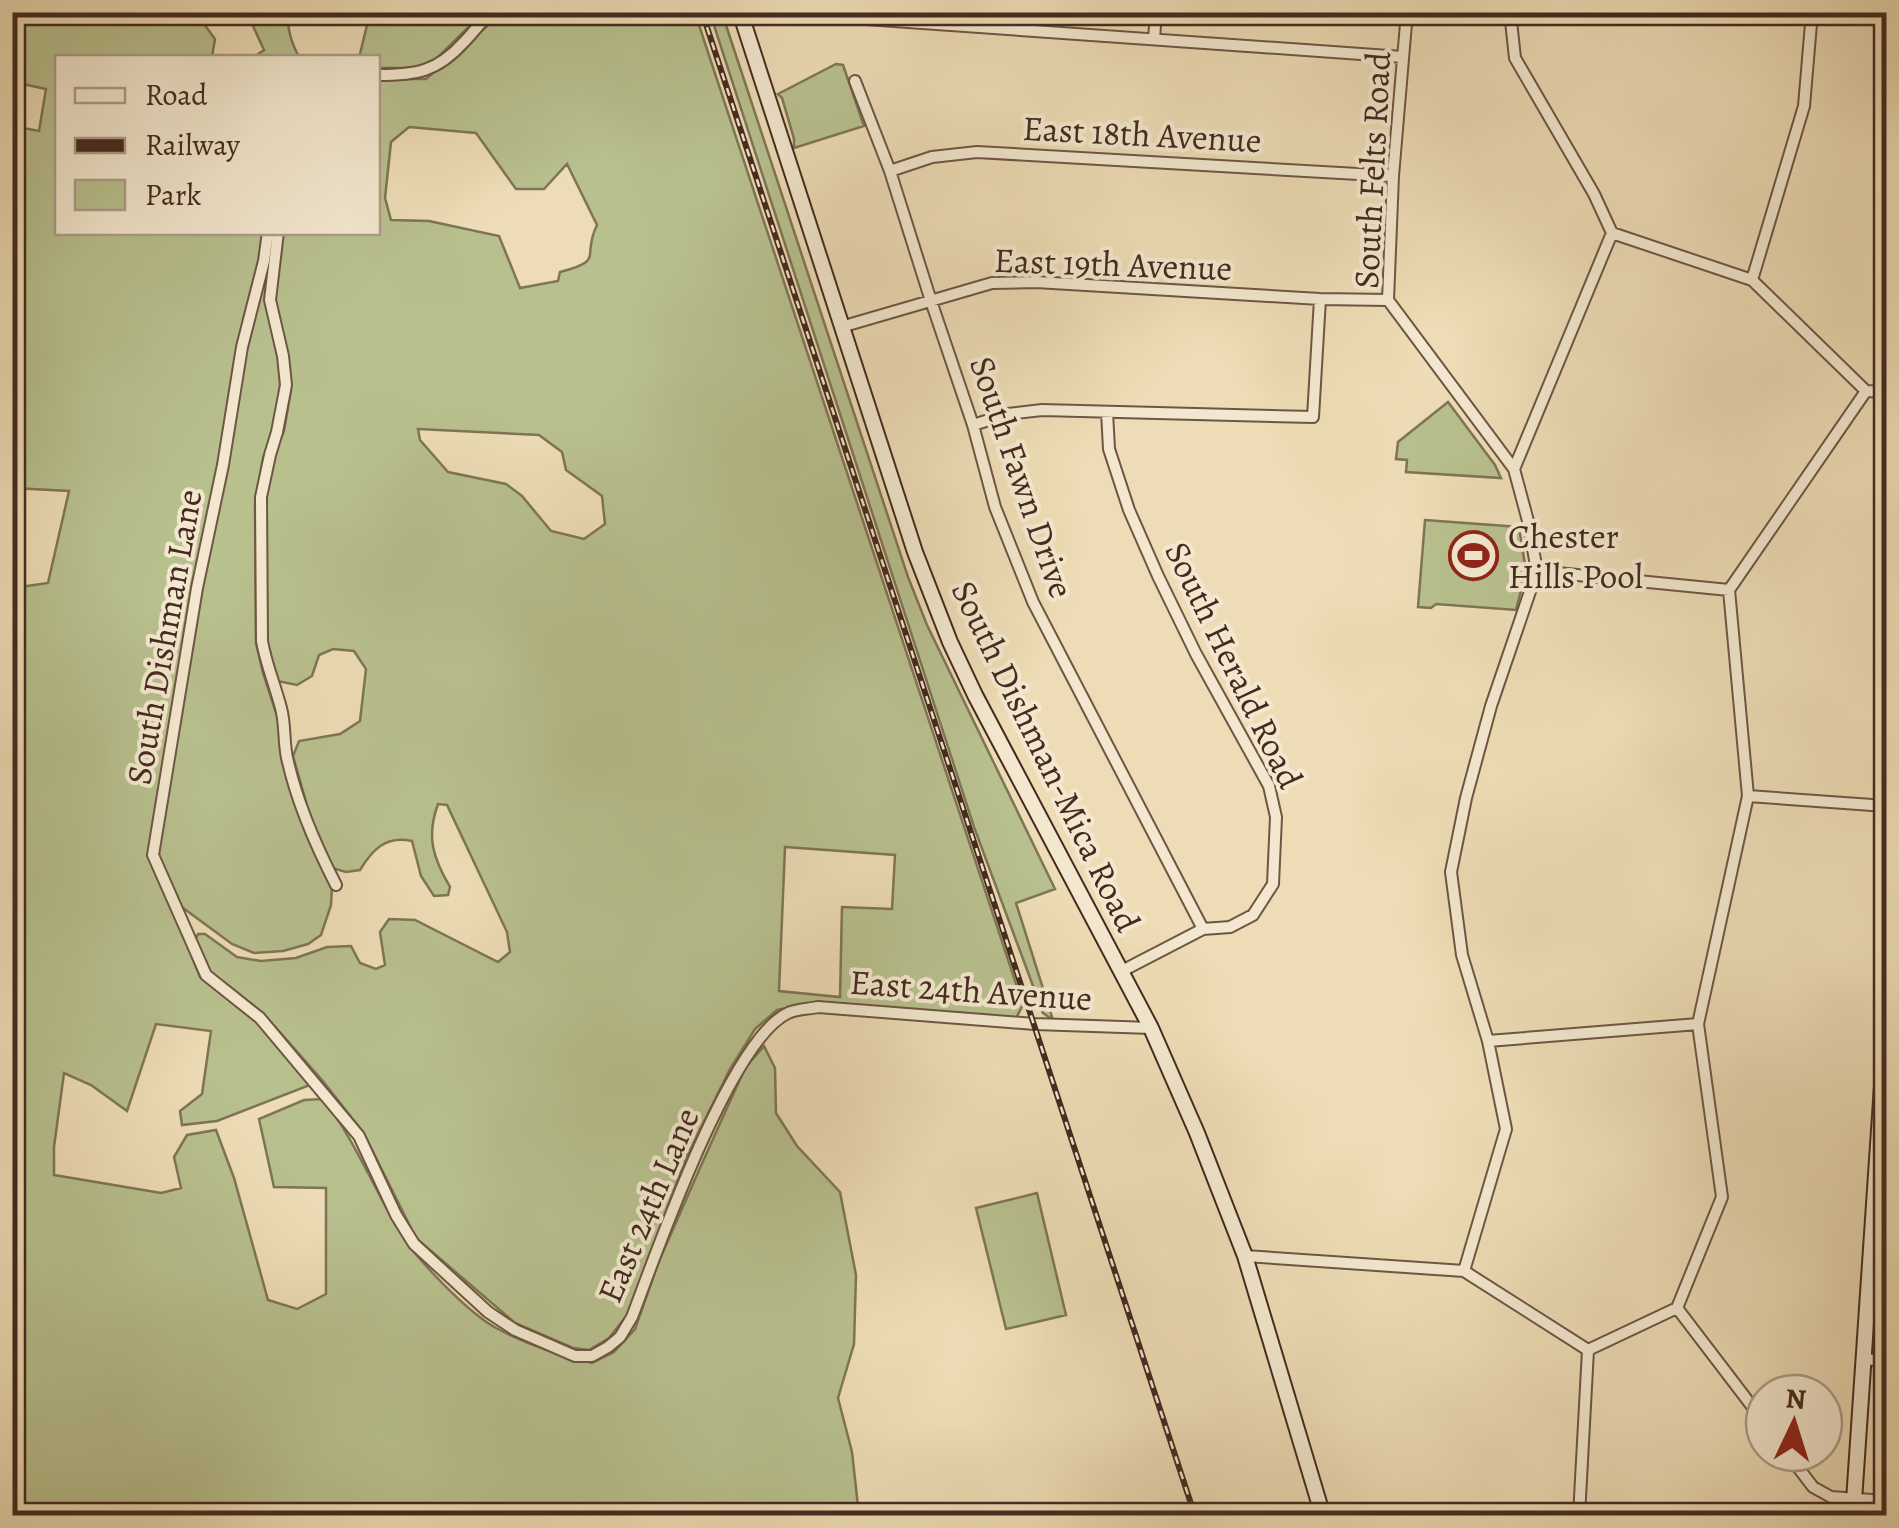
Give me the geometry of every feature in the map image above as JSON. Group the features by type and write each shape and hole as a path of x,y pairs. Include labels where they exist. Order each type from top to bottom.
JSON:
{"main road":[{"name":"South Dishman-Mica Road","path":"740,12 915,552 975,695 1151,1028 1198,1133 1245,1256 1323,1516"},
{"path":"1853,1516 1879,1223 1886,1026"}],"street":[{"path":"380,75 408,75 432,68 462,45 492,12"},
{"path":"1154,39 1156,12"},
{"name":"South Felts Road","path":"1407,12 1393,176 1388,300 1514,469"},
{"path":"1510,12 1514,58 1594,194 1612,233 1752,280 1866,391 1886,392"},
{"path":"1752,280 1804,106 1812,12"},
{"path":"851,18 1404,57"},
{"name":"South Fawn Drive","path":"855,81 890,171 974,425 995,508 1033,602 1203,929"},
{"name":"East 18th Avenue","path":"890,171 932,157 976,152 1393,176"},
{"path":"1464,1270 1506,1129 1488,1040 1462,955 1452,872 1490,706 1537,571 1514,469 1612,233"},
{"name":"South Dishman Lane","path":"260,1018 206,974 153,855 197,588 224,465 242,347 268,235"},
{"path":"278,235 270,300 284,356 286,385 261,497 262,641 282,711 285,750 292,775 311,835 336,885"},
{"name":"East 19th Avenue","path":"841,328 992,283 1388,300"},
{"path":"974,425 1008,414 1042,410 1313,417 1320,300"},
{"path":"1588,1350 1677,1308 1722,1197 1698,1024 1748,796 1729,590 1866,391"},
{"name":"South Herald Road","path":"1107,412 1109,449 1129,510 1188,638 1269,786 1276,817 1274,884 1254,915 1230,927 1203,929 1120,972"},
{"path":"1537,571 1729,590"},
{"path":"1748,796 1886,806"},
{"name":"East 24th Avenue","path":"788,1012 818,1007 1034,1024 1151,1028"},
{"name":"East 24th Lane","path":"260,1018 359,1136 414,1244 488,1312 515,1330 575,1356 592,1356 620,1337 632,1318 692,1162 739,1068 763,1032 788,1012"},
{"path":"1488,1040 1698,1024"},
{"path":"1245,1256 1464,1270 1588,1350"},
{"path":"1677,1308 1744,1396"},
{"path":"1579,1516 1588,1350"},
{"path":"1864,1360 1886,1361"},
{"path":"1802,1473 1813,1487 1830,1496 1886,1502"}],"green space":[{"path":"13,13 196,13 215,39 212,55 55,55 55,235 275,235 266,302 280,369 280,393 255,505 256,643 306,834 332,886 331,905 321,935 308,944 283,951 254,953 232,944 183,908 174,911 200,977 258,1023 310,1085 217,1121 182,1125 180,1111 202,1094 211,1031 156,1024 127,1111 91,1085 64,1073 54,1175 161,1193 181,1188 174,1157 187,1135 216,1130 234,1178 268,1300 297,1309 326,1294 326,1188 274,1187 259,1119 304,1100 324,1099 400,1232 444,1285 498,1329 544,1349 592,1363 614,1352 635,1329 659,1261 745,1068 764,1046 775,1068 776,1113 797,1146 840,1192 856,1275 854,1344 838,1398 852,1452 859,1515 13,1515 13,588 48,583 69,491 13,488 12,118 13,126 39,131 46,89 13,82"},
{"path":"247,13 289,13 290,36 298,55 257,55 264,50"},
{"path":"370,13 483,13 427,68 380,68 380,55 360,55"},
{"path":"502,13 695,13 1023,1005 1016,1018 817,1002 777,1010 755,1029 730,1069 686,1158 627,1315 609,1338 589,1350 573,1348 515,1323 416,1238 363,1132 263,1013 210,972 195,940 198,934 205,934 237,957 261,961 351,946 360,963 376,969 385,965 380,932 389,919 415,920 498,962 510,952 507,932 447,805 438,804 432,837 439,866 450,887 448,895 434,896 421,876 412,841 387,842 360,870 332,868 314,830 293,756 299,741 340,734 360,721 366,669 354,651 333,649 319,655 312,676 297,685 277,681 266,638 264,506 291,390 288,358 273,299 282,235 380,235 380,79 426,79","holes":["409,127 476,133 516,189 544,189 567,164 597,225 588,260 560,272 558,281 520,288 499,236 429,221 391,220 385,198 391,142","418,429 539,435 562,452 566,470 602,496 605,524 584,539 551,531 522,496 506,484 448,472 420,440","785,847 895,855 892,909 842,907 840,997 779,991"]},
{"path":"710,13 722,13 908,577 927,625 1055,889 1016,903 1053,1020 1043,1013 974,827"},
{"path":"836,64 843,65 864,126 794,148 778,94"},
{"path":"1448,402 1501,478 1406,472 1407,460 1396,459 1398,442"},
{"name":"Chester Hills Pool","path":"1425,520 1519,527 1526,571 1516,610 1436,604 1431,608 1418,607"},
{"path":"1037,1193 1066,1315 1006,1329 976,1208"}],"railway":[{"path":"702,12 1195,1516"}],"place":[{"name":"Chester Hills Pool","path":"1473,556"}]}
